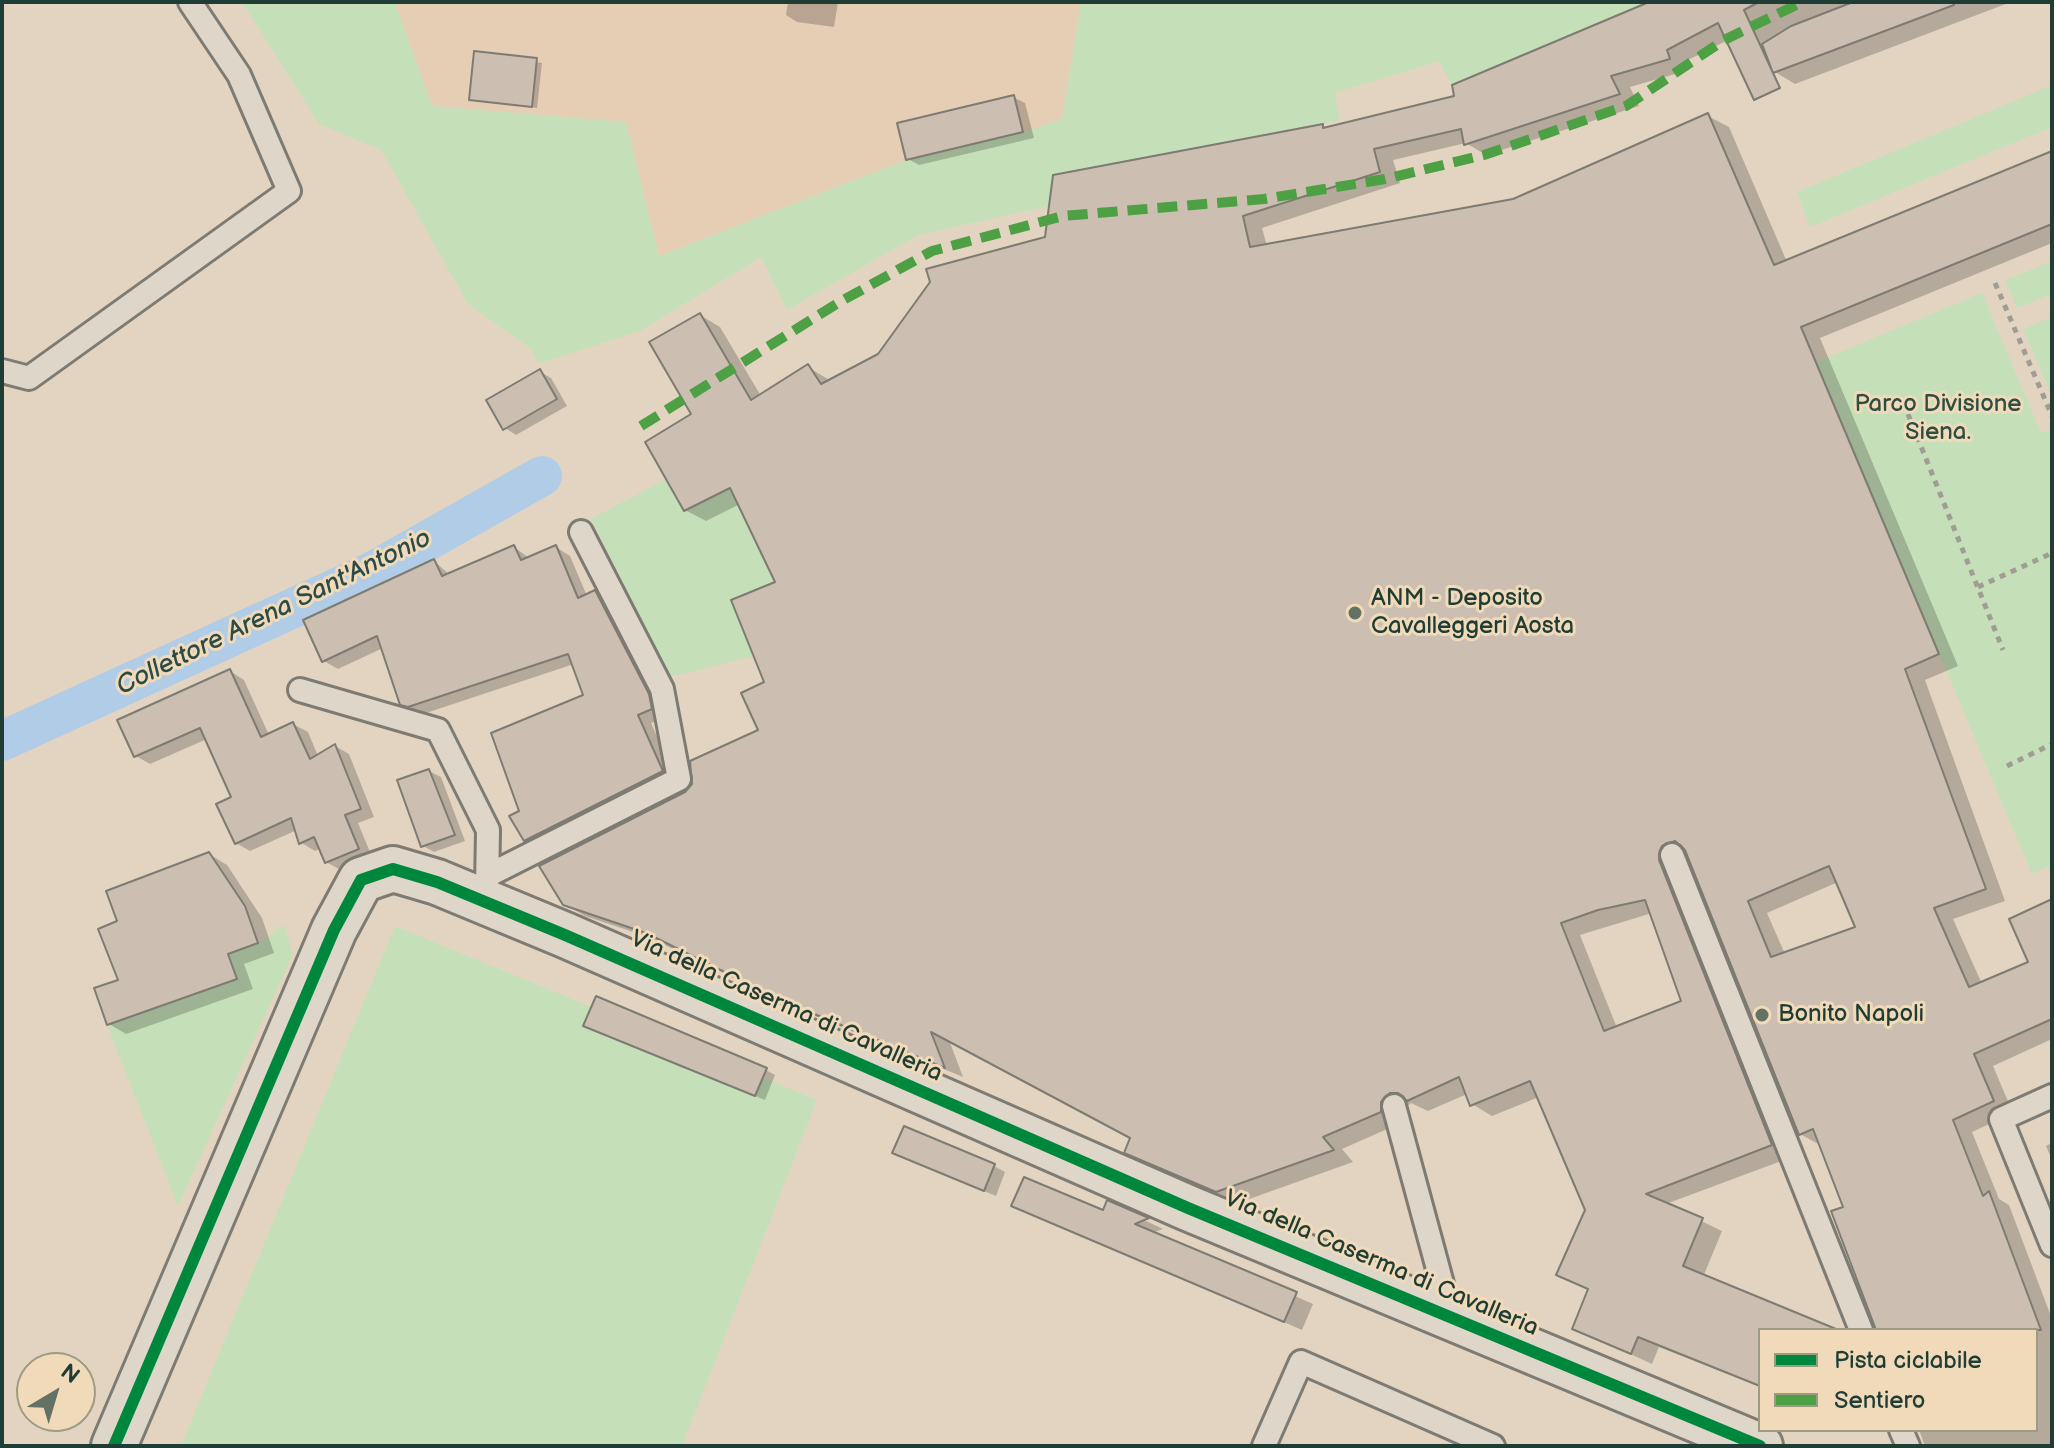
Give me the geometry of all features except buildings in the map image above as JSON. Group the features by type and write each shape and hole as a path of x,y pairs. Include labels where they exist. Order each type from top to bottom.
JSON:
{"street":[{"name":"Via della Caserma di Cavalleria","path":"114,1446 334,930 361,880 393,869 487,890 1188,1208 1760,1446"}],"lane":[{"path":"2,371 29,378 289,191 239,75 190,2"},
{"path":"487,890 679,779 662,689 581,532"},
{"path":"300,690 438,730 488,830 487,890"},
{"path":"1672,855 1860,1328"},
{"path":"2052,1096 2001,1119 2052,1245"},
{"path":"1394,1106 1451,1317"},
{"path":"1264,1446 1301,1362 1493,1446"}],"path":[{"path":"1995,283 2052,416"},
{"path":"1908,414 2003,650"},
{"path":"1978,587 2052,553"},
{"path":"2007,766 2052,744"}],"shaded area":[{"path":"394,2 1081,2 1062,119 1023,132 906,160 659,256 626,122 431,106"}],"green space":[{"path":"242,2 395,2 432,106 626,122 659,256 906,160 1023,132 1062,119 1081,2 1649,2 1452,85 1439,61 1335,93 1340,121 1053,175 1049,206 918,235 787,310 761,257 640,331 538,364 531,349 468,304 381,150 319,124"},
{"path":"2052,85 2052,127 1810,227 1797,192"},
{"path":"2052,261 2052,294 2017,308 2005,280"},
{"name":"Parco Divisione Siena.","path":"1982,293 2041,433 2052,429 2052,865 2032,874 1816,362"},
{"path":"2052,317 2052,397 2023,329"},
{"path":"666,479 684,511 731,488 778,588 754,656 670,677 591,519"},
{"path":"284,925 293,954 178,1206 107,1025 237,979 228,954 258,943"},
{"path":"395,926 817,1100 682,1446 181,1446"}],"waterway":[{"name":"Collettore Arena Sant'Antonio","path":"2,741 372,572 542,476"}],"marked path":[{"path":"641,426 838,303 932,251 1063,216 1264,199 1385,179 1484,155 1626,106 1724,40 1802,2"}],"cycle path":[{"path":"114,1446 334,930 361,880 393,869 437,882 565,935 1188,1208 1760,1446"}],"place":[{"name":"ANM - Deposito Cavalleggeri Aosta","path":"1355,613"},
{"name":"Bonito Napoli","path":"1762,1015"}]}
